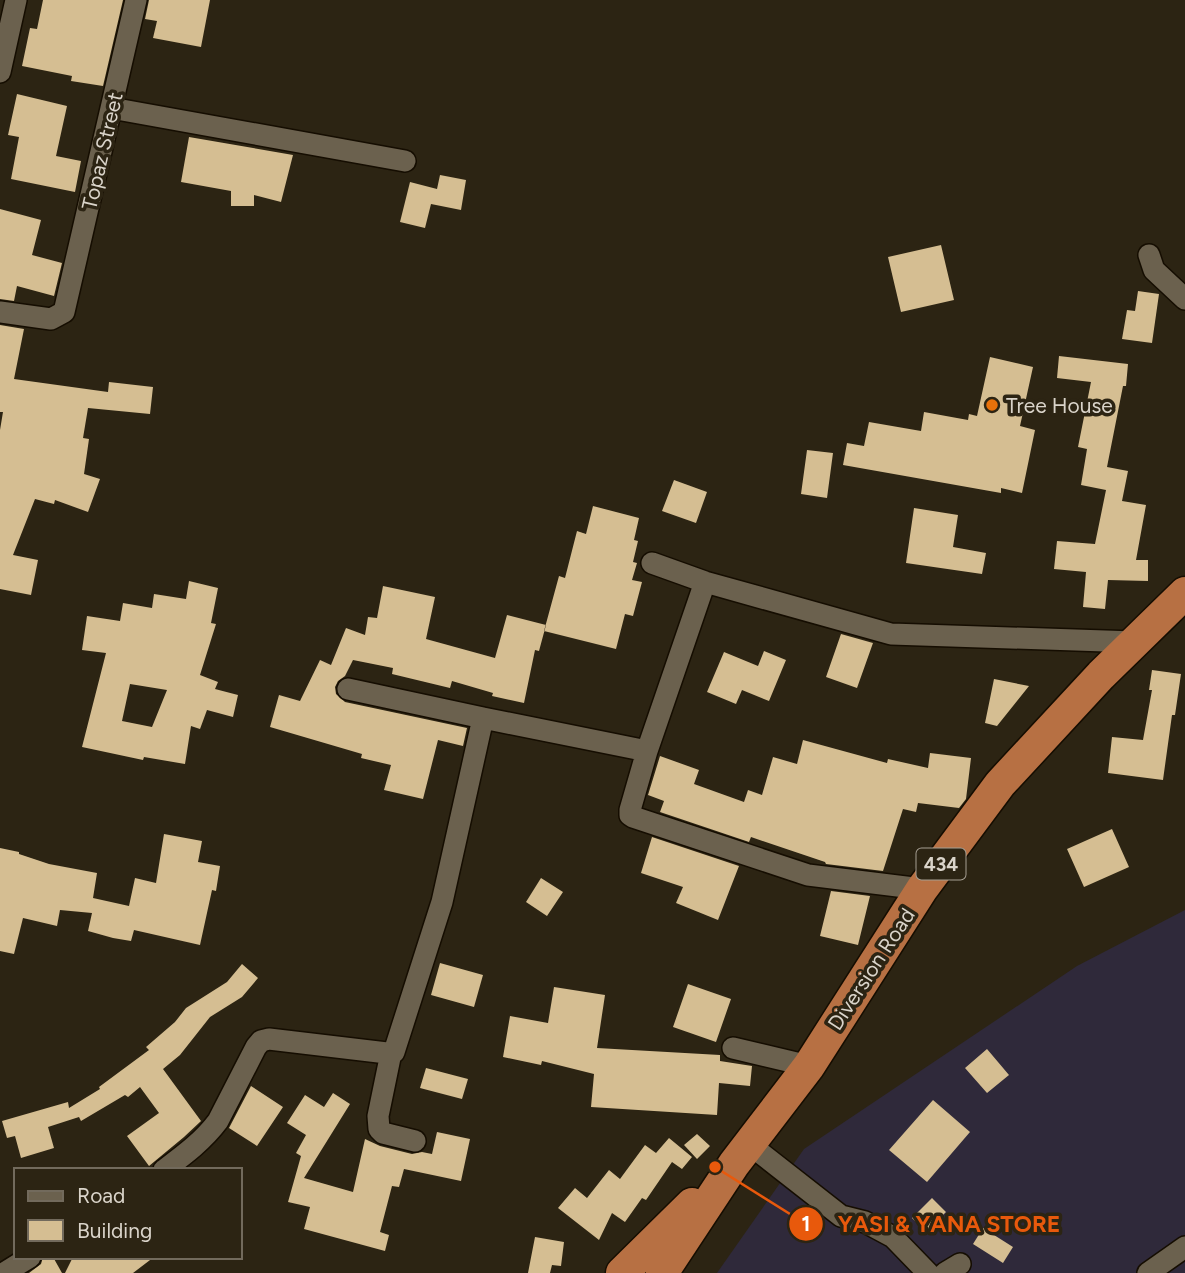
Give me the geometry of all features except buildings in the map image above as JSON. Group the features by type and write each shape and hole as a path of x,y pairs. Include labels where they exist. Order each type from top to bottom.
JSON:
{"highway":[{"name":"Diversion Road","path":"742,1154 809,1066 922,889 999,784 1185,593"},
{"name":"434","path":"622,1273 742,1154"},
{"name":"434","path":"662,1273 742,1154"}],"street":[{"path":"0,72 16,0"},
{"name":"Topaz Street","path":"0,312 51,319 65,312 136,0"},
{"path":"111,108 405,161"},
{"path":"1149,255 1154,270 1185,299"},
{"path":"652,563 705,582 891,634 1135,642"},
{"path":"705,582 647,751 630,815 808,876 922,889"},
{"path":"348,689 647,751"},
{"path":"415,1141 383,1132 379,1129 378,1116 391,1053 397,1048 442,902 483,718"},
{"path":"166,1168 210,1132 261,1041 270,1039 391,1053"},
{"path":"733,1048 809,1066"},
{"path":"742,1154 841,1216 864,1222 893,1237 928,1273"},
{"path":"1148,1273 1185,1247"},
{"path":"4,1273 27,1259"}],"shaded area":[{"path":"1185,910 1185,1273 717,1273 804,1149 1077,966"}],"place":[{"name":"Tree House","path":"992,405"},
{"name":"YASI & YANA STORE","path":"715,1167"}]}
